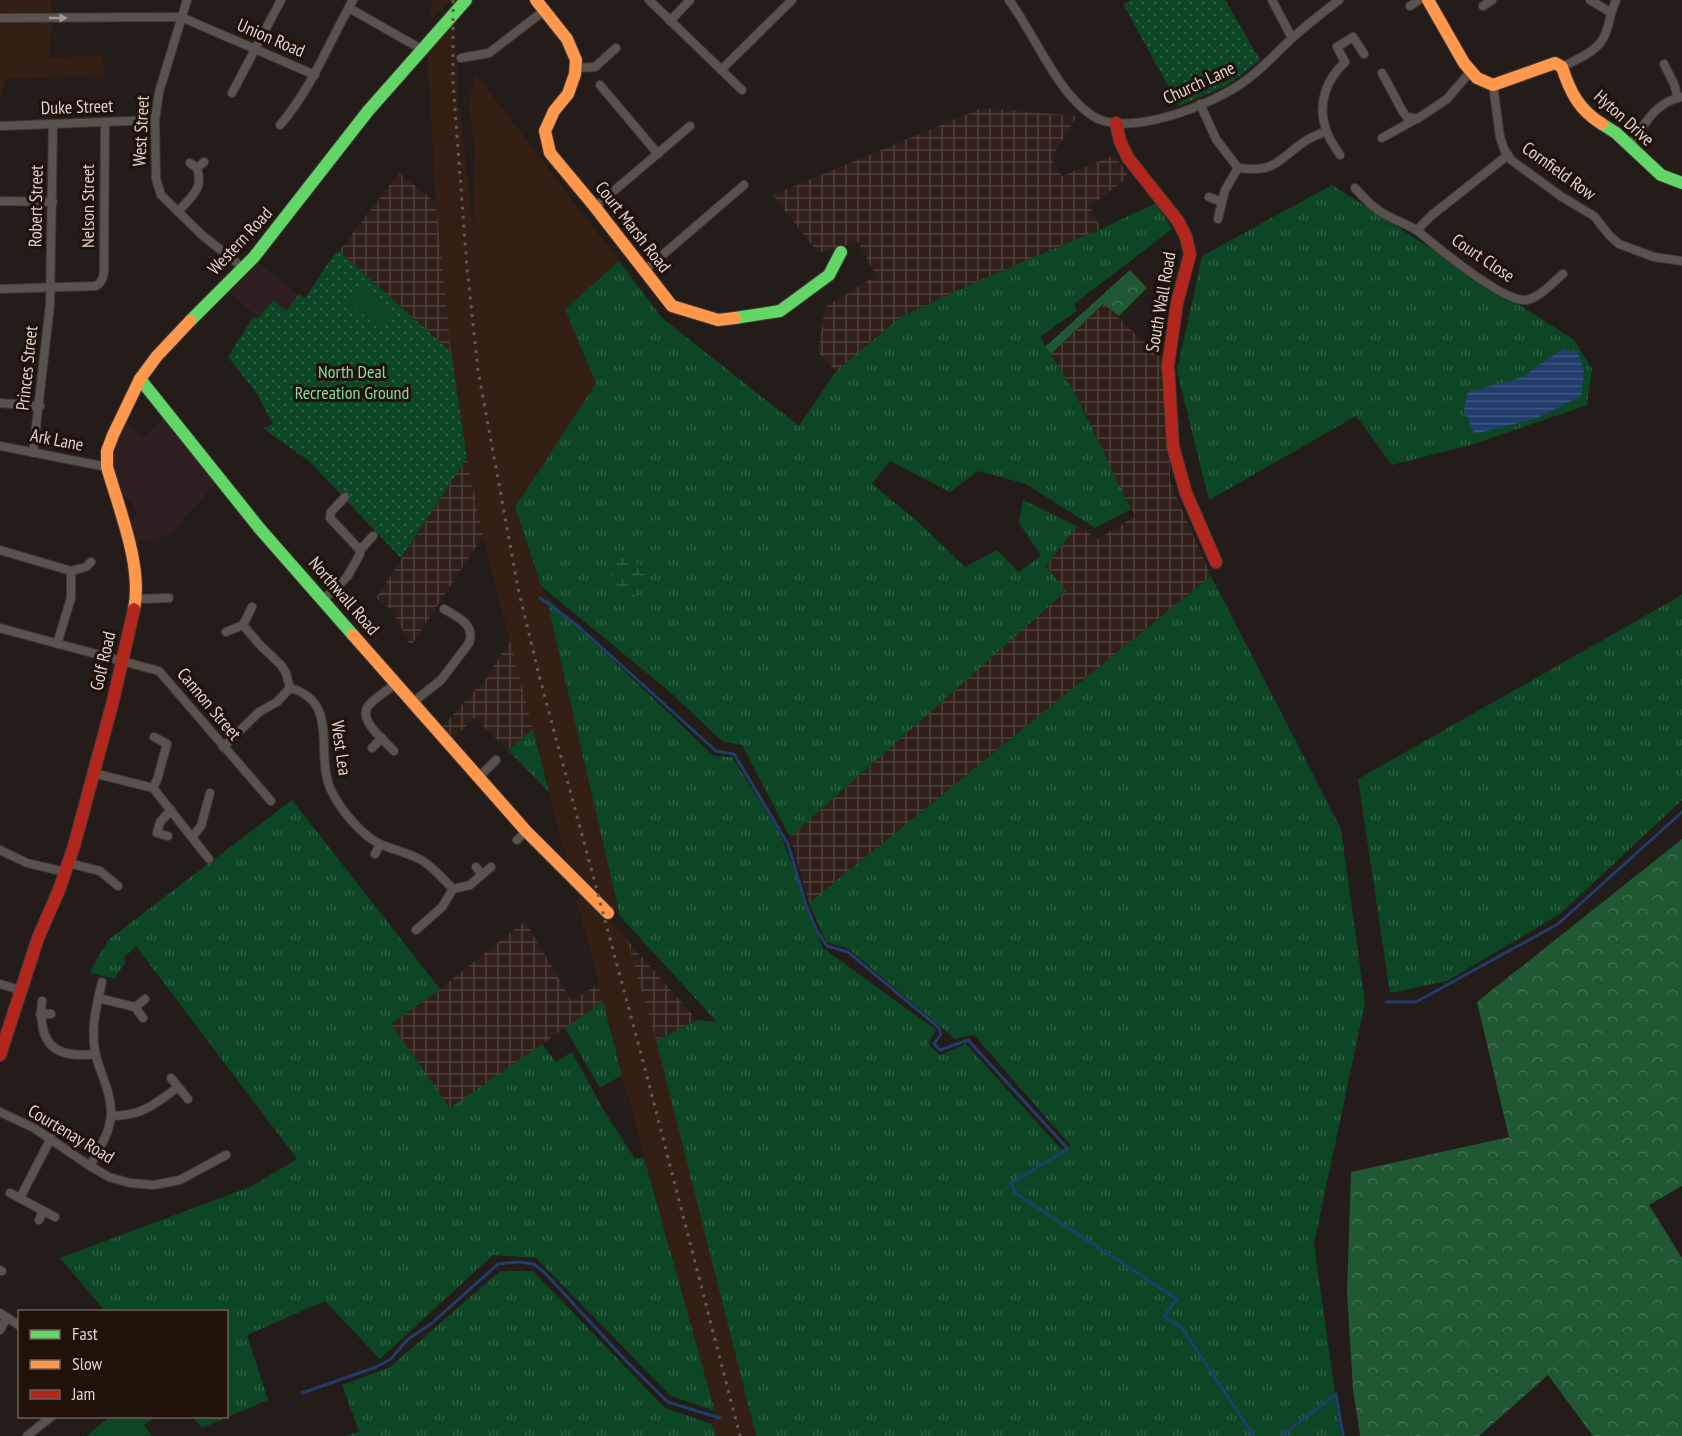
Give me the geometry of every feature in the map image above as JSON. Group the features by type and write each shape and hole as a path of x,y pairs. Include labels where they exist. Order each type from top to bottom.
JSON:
{"street":[{"name":"West Street","path":"187,0 159,92 155,120 156,179 161,195 202,235 242,267"},
{"path":"232,93 281,0"},
{"name":"Western Road","path":"107,467 107,452 113,435 140,379 176,334 278,228 368,111 466,0"},
{"path":"536,0 567,39 576,60 576,68 595,67 616,48"},
{"path":"649,0 742,90"},
{"path":"670,21 690,0"},
{"path":"722,70 792,0"},
{"path":"1009,0 1064,86 1092,116 1116,123"},
{"path":"1272,0 1292,38"},
{"name":"Church Lane","path":"1116,123 1144,123 1200,104 1245,81 1292,38 1339,0"},
{"path":"1410,6 1419,0"},
{"path":"1428,0 1470,71 1477,78 1493,85 1555,63 1562,67 1590,53 1606,33 1610,12 1616,0"},
{"path":"1483,6 1492,0"},
{"path":"1590,0 1610,12"},
{"path":"280,125 294,109 315,75 351,4 423,50"},
{"path":"461,58 489,53 545,10"},
{"name":"Union Road","path":"0,18 181,17 315,75"},
{"path":"1340,155 1326,131 1322,101 1335,72 1345,62 1337,46 1353,37 1364,54"},
{"path":"1630,146 1659,107 1680,97 1664,64"},
{"name":"Hyton Drive","path":"1562,67 1570,93 1592,118 1616,132 1661,175 1682,183"},
{"name":"Court Marsh Road","path":"576,68 568,94 554,111 545,131 550,153 672,306 718,320 780,311 829,275 841,252"},
{"path":"1382,138 1447,99 1470,71"},
{"path":"1382,74 1403,112 1407,117 1417,119"},
{"path":"600,85 658,154"},
{"name":"Cornfield Row","path":"1493,85 1500,138 1511,160 1562,197 1594,216 1619,244 1654,257 1682,261"},
{"path":"1200,104 1216,139 1238,168"},
{"name":"Duke Street","path":"0,126 155,120"},
{"name":"Nelson Street","path":"51,288 96,286 103,278 105,123"},
{"name":"South Wall Road","path":"1116,123 1116,134 1120,145 1175,217 1190,243 1190,254 1173,320 1168,365 1173,447 1186,493 1216,562"},
{"name":"Robert Street","path":"51,288 53,124"},
{"path":"595,207 690,126"},
{"path":"1238,168 1266,168 1276,164 1303,141 1326,131"},
{"path":"1417,230 1432,215 1508,155"},
{"path":"178,212 199,187 201,179 197,164"},
{"path":"1218,219 1225,190 1238,168"},
{"path":"645,270 744,185"},
{"name":"Court Close","path":"1355,188 1370,205 1417,230 1465,268 1498,290 1517,299 1526,300 1534,297 1563,274"},
{"path":"1209,197 1222,202"},
{"path":"0,201 53,202"},
{"path":"0,289 51,288"},
{"name":"Princes Street","path":"33,453 40,406 51,288"},
{"name":"Northwall Road","path":"140,379 260,529 479,777 522,836 608,913"},
{"path":"0,403 40,406"},
{"name":"Ark Lane","path":"0,446 107,467"},
{"name":"Golf Road","path":"0,1055 20,990 67,868 122,661 136,599 135,565 107,467"},
{"path":"345,497 331,512 330,518 360,550"},
{"path":"323,600 346,577 360,554 360,550 373,536"},
{"path":"0,550 71,571 86,567 91,562"},
{"path":"57,644 71,598 71,571"},
{"path":"136,599 169,598"},
{"path":"226,632 243,625 252,608"},
{"path":"412,703 441,680 469,643 471,631 465,622 444,609"},
{"path":"223,747 259,712 277,702 290,688 281,665 243,625"},
{"name":"Cannon Street","path":"0,628 159,671 270,801"},
{"path":"394,751 366,720 365,712 368,706 395,684"},
{"name":"West Lea","path":"290,688 302,691 310,697 319,711 324,726 325,773 331,791 360,830 380,844 420,859 435,869 453,889"},
{"path":"153,788 167,744 154,737"},
{"path":"372,748 382,738"},
{"path":"479,777 496,760"},
{"path":"93,773 153,788 209,859"},
{"path":"192,837 201,826 210,793"},
{"path":"168,836 157,833 160,822 171,810"},
{"path":"375,854 380,844"},
{"path":"0,850 27,863 100,871 118,886"},
{"path":"476,867 482,874"},
{"path":"416,930 442,907 453,889 470,885 491,867"},
{"path":"426,922 433,932"},
{"path":"90,1166 107,1133 111,1116 110,1099 95,1053 94,1019 102,982"},
{"path":"0,984 20,990"},
{"path":"98,998 135,1007 143,1018"},
{"path":"135,1007 145,999"},
{"path":"42,1001 40,1014 43,1034 50,1044 61,1052 77,1056 95,1053"},
{"path":"40,1014 51,1014"},
{"path":"171,1078 188,1099"},
{"path":"111,1116 132,1115 146,1110 177,1088"},
{"name":"Courtenay Road","path":"0,1112 51,1138 109,1177 130,1183 154,1185 180,1180 226,1155"},
{"path":"20,1198 51,1138"},
{"path":"10,1193 55,1217"},
{"path":"39,1220 43,1211"},
{"path":"0,1330 4,1315 18,1325"},
{"path":"33,1434 50,1418"}],"shaded area":[{"path":"0,0 51,0 49,58 103,55 104,75 5,79 0,101"},
{"path":"432,0 451,0 430,20"},
{"path":"455,16 458,98 473,224 475,149 468,103 476,74 619,261 565,309 597,384 515,507 546,597 620,916 567,862 483,536 467,458 450,350 436,203 427,52"},
{"path":"982,108 1077,116 1051,158 1062,176 1115,155 1129,177 1090,206 1101,229 902,316 836,371 818,352 825,307 876,276 858,242 818,253 773,195"},
{"path":"399,173 436,203 451,352 339,251"},
{"path":"259,263 298,295 286,311 273,300 259,318 227,291"},
{"path":"1104,304 1161,358 1163,363 1161,376 1169,418 1170,482 1211,576 809,903 790,837 1065,591 1046,566 1077,526 1098,539 1135,516 1113,474 1085,411 1051,354"},
{"path":"122,419 142,438 164,419 216,483 172,532 162,538 133,543 128,527 137,513 131,501 117,490 114,484 111,452"},
{"path":"467,458 483,536 411,646 391,609 376,598"},
{"path":"510,641 533,729 508,750 475,718 451,740 440,729 486,678"},
{"path":"582,891 627,940 656,1040 756,1436 715,1436 712,1424 715,1411 622,1075 577,901"},
{"path":"525,921 571,1000 599,985 603,1001 450,1109 391,1024 440,989"},
{"path":"627,940 697,1020 656,1040"}],"green space":[{"path":"1131,0 1225,0 1260,60 1226,86 1179,106 1123,4"},
{"path":"1332,185 1574,340 1592,369 1587,405 1474,444 1392,465 1356,416 1209,500 1177,371 1202,256"},
{"path":"1156,203 1172,229 1074,304 1077,311 1041,336 1045,347 1081,406 1131,509 1095,528 1026,484 978,471 950,492 890,461 872,484 916,520 965,567 997,550 1019,572 1041,556 1019,523 1023,500 1077,526 1046,566 1066,591 790,837 742,745 723,742 670,692 541,586 515,507 596,384 565,309 619,261 662,318 799,426 836,371 902,316"},
{"name":"North Deal Recreation Ground","path":"339,251 451,352 467,458 401,558 310,462 263,428 273,424 257,394 228,357 253,317 259,318 273,300 286,311 299,294 305,298 335,253"},
{"path":"1130,270 1147,288 1119,316 1103,304 1051,354 1045,347"},
{"path":"362,286 392,312 379,328 348,302"},
{"path":"626,554 650,573 629,605 615,587 609,569"},
{"path":"1211,576 1341,829 1365,1003 1314,1244 1341,1436 756,1436 656,1040 697,1020 717,1022 620,916 546,597 714,756 732,757 781,835 823,948 936,1030 928,1044 940,1055 966,1044 1061,1149 1071,1146 974,1035 955,1039 849,949 826,942 809,903"},
{"path":"1682,595 1682,800 1560,914 1447,981 1390,993 1358,779"},
{"path":"533,729 549,792 508,750"},
{"path":"292,800 440,989 391,1024 450,1108 542,1044 556,1062 572,1052 604,1111 635,1159 644,1157 715,1411 671,1396 536,1258 493,1255 380,1359 325,1301 247,1335 268,1400 228,1417 228,1310 104,1310 60,1258 250,1187 297,1159 136,946 123,958 126,962 114,979 90,972 108,940"},
{"path":"1682,839 1682,1186 1649,1205 1682,1258 1682,1436 1593,1436 1548,1375 1479,1436 1360,1436 1353,1389 1347,1294 1351,1172 1509,1137 1477,1002"},
{"path":"603,1001 622,1075 600,1088 565,1028"},
{"path":"500,1271 533,1271 665,1408 712,1424 715,1436 347,1436 359,1431 342,1385 390,1367"},
{"path":"109,1418 154,1418 144,1425 152,1436 86,1436"},
{"path":"194,1418 226,1418 202,1428"}],"water":[{"path":"1563,349 1578,352 1584,373 1581,396 1535,419 1475,434 1464,410 1468,392 1520,378"}],"waterway":[{"path":"540,598 578,626 716,751 734,754 788,844 806,905 817,931 827,946 848,952 938,1027 941,1034 934,1044 940,1050 968,1040 1068,1149 1011,1183 1015,1193 1177,1299 1164,1316 1182,1328 1254,1436"},
{"path":"1386,1002 1416,1002 1558,924 1682,812"},
{"path":"302,1393 376,1367 391,1359 407,1340 432,1323 498,1264 519,1262 534,1264 545,1273 628,1363 668,1402 720,1418"},
{"path":"1281,1436 1336,1394 1343,1436"}],"railway":[{"path":"453,0 453,82 467,268 478,370 518,588 740,1436"}],"traffic: fast":[{"path":"190,321 254,257 368,111 466,0"},
{"path":"1602,124 1616,133 1661,175 1682,183"},
{"path":"735,318 780,311 829,275 841,252"},
{"path":"140,379 260,529 353,635"}],"traffic: slow":[{"path":"536,0 567,39 576,60 575,74 568,94 554,111 545,131 550,153 672,306 718,320 735,318"},
{"path":"1428,0 1464,63 1477,78 1493,85 1555,63 1562,67 1568,84 1581,106 1602,124"},
{"path":"134,609 136,593 133,557 107,467 107,451 140,379 157,356 190,321"},
{"path":"353,635 526,831 608,913"}],"traffic: jam":[{"path":"1116,123 1120,141 1128,158 1178,221 1186,237 1190,254 1177,303 1168,365 1173,447 1186,493 1216,562"},
{"path":"0,1055 38,938 59,890 74,846 113,701 134,609"}]}
